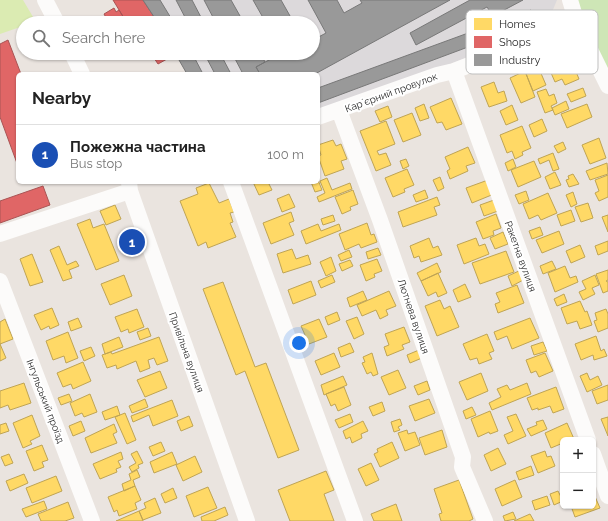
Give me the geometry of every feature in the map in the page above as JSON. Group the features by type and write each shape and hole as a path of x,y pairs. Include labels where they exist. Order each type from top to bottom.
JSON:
{"street":[{"path":"45,0 53,16"},
{"path":"570,0 573,10"},
{"path":"75,60 81,72"},
{"path":"598,66 608,86"},
{"name":"Карʼєрний провулок","path":"320,116 437,75 454,72 466,67"},
{"name":"Ракетна вулиця","path":"454,72 587,437"},
{"name":"Лютнева вулиця","path":"340,110 463,458 462,467 485,521"},
{"path":"231,184 355,521"},
{"path":"0,234 130,186"},
{"name":"Привільна вулиця","path":"130,186 247,521"},
{"name":"Інгульський проїзд","path":"0,281 92,521"},
{"path":"596,462 608,496"}],"shaded area":[{"path":"143,0 557,0 553,10 466,10 466,58 320,111 320,72 186,72 179,60 320,60 320,16 153,16"}],"green space":[{"path":"0,0 23,0 32,16 16,16 16,28 0,34"},
{"path":"575,0 608,0 608,77 598,54 598,10 579,10"}],"building: Homes":[{"path":"519,74 526,74 535,97 521,103 510,78"},
{"path":"526,74 541,74 546,85 533,91"},
{"path":"552,74 577,74 579,79 565,85 562,79 555,82"},
{"path":"494,82 498,93 504,91 507,101 489,107 481,87"},
{"path":"583,88 586,96 571,102 567,94"},
{"path":"546,89 549,96 554,94 557,103 551,106 553,110 545,113 537,92"},
{"path":"451,98 462,124 446,130 442,122 437,123 430,107"},
{"path":"566,101 569,109 555,115 552,108"},
{"path":"424,104 429,118 420,121 415,108"},
{"path":"587,104 592,117 567,128 561,114"},
{"path":"512,105 518,120 506,125 500,111"},
{"path":"388,106 392,117 380,122 375,111"},
{"path":"412,113 421,135 403,142 394,120"},
{"path":"542,119 547,131 534,137 529,125"},
{"path":"386,121 395,144 377,151 379,155 386,153 391,165 376,171 360,131"},
{"path":"522,126 531,148 522,152 523,155 515,159 512,151 507,153 500,135"},
{"path":"599,138 606,158 590,164 582,145"},
{"path":"333,140 336,146 341,144 347,159 341,161 344,169 325,176 320,162 320,144"},
{"path":"563,142 566,149 558,153 554,146"},
{"path":"468,147 475,163 466,166 468,171 450,179 447,171 450,169 445,157"},
{"path":"553,153 559,169 553,171 549,160 540,164 538,159"},
{"path":"406,159 409,166 403,169 400,161"},
{"path":"513,159 516,167 508,171 505,163"},
{"path":"534,161 541,177 518,187 511,170"},
{"path":"607,163 608,174 590,180 586,171"},
{"path":"407,169 414,185 404,189 405,192 393,197 385,178"},
{"path":"555,172 561,185 550,189 545,177"},
{"path":"573,174 579,184 569,187 566,180 569,179 568,176"},
{"path":"608,175 608,197 599,201 595,193 599,191 595,180"},
{"path":"440,177 444,188 438,191 433,180"},
{"path":"327,178 332,190 350,183 352,189 319,202 317,197 325,193 320,181"},
{"path":"488,180 494,194 472,203 466,188"},
{"path":"210,184 219,203 229,199 234,212 230,213 233,222 230,223 236,237 208,248 206,242 198,246 180,201 198,194 196,188"},
{"path":"254,184 269,184 272,190 259,195"},
{"path":"312,184 320,184 322,190 315,192"},
{"path":"353,190 358,204 350,207 351,210 342,214 335,197"},
{"path":"425,190 428,198 416,202 413,195"},
{"path":"526,191 529,200 519,204 515,195"},
{"path":"573,192 577,204 571,207 566,195"},
{"path":"548,193 557,213 541,220 538,215 529,219 523,204"},
{"path":"289,194 295,207 282,212 277,199"},
{"path":"437,197 440,205 434,207 437,215 403,227 398,212"},
{"path":"494,200 498,211 484,216 480,205"},
{"path":"588,203 593,218 581,222 575,207"},
{"path":"115,205 121,219 106,225 100,211"},
{"path":"571,210 575,221 561,226 557,215"},
{"path":"291,212 294,221 289,223 294,235 271,244 263,223"},
{"path":"496,214 501,228 493,231 494,235 483,239 476,222"},
{"path":"333,215 335,221 323,225 321,219"},
{"path":"608,215 608,232 602,217"},
{"path":"90,219 93,228 104,224 119,261 96,270 77,224"},
{"path":"367,223 371,235 374,234 377,242 361,248 359,244 345,250 339,234"},
{"path":"318,224 321,231 339,224 341,230 306,244 301,231"},
{"path":"540,227 543,235 532,239 529,231"},
{"path":"559,231 564,244 542,253 536,240"},
{"path":"503,232 508,244 495,249 490,238"},
{"path":"429,238 433,248 438,246 442,255 421,262 419,256 414,258 410,246"},
{"path":"476,238 479,246 485,244 489,254 464,264 457,245"},
{"path":"608,241 608,251 598,255 595,246"},
{"path":"580,245 585,257 571,263 566,251"},
{"path":"59,246 67,265 76,261 79,266 69,270 72,278 63,281 50,250"},
{"path":"378,248 381,255 368,259 366,252"},
{"path":"292,249 296,259 308,255 311,264 283,273 277,254"},
{"path":"349,250 352,257 341,261 338,255"},
{"path":"506,251 514,272 480,284 472,263"},
{"path":"32,254 43,282 30,286 20,259"},
{"path":"331,257 336,271 326,276 320,262"},
{"path":"377,259 382,271 374,274 375,277 366,281 360,265"},
{"path":"350,260 353,266 342,271 339,264"},
{"path":"552,261 556,269 543,274 540,266"},
{"path":"437,263 441,272 421,281 417,273"},
{"path":"565,266 570,278 576,276 578,282 555,292 548,273"},
{"path":"521,270 525,279 512,286 508,276"},
{"path":"608,270 608,280 606,281 608,282 608,291 603,293 596,274"},
{"path":"438,273 447,293 438,297 436,292 428,296 421,281"},
{"path":"124,275 132,296 110,305 101,284"},
{"path":"332,275 335,282 321,288 318,281"},
{"path":"595,275 599,285 592,288 595,294 583,300 579,292 586,289 582,281"},
{"path":"311,281 316,295 293,304 288,290"},
{"path":"223,282 255,367 266,363 299,450 278,458 245,371 236,375 203,289"},
{"path":"465,284 471,297 458,302 453,290"},
{"path":"517,285 524,303 498,313 495,304 500,302 496,293"},
{"path":"363,291 367,300 350,307 347,298"},
{"path":"389,291 396,306 386,310 388,315 380,319 376,310 362,316 357,305"},
{"path":"564,294 567,302 557,306 554,299"},
{"path":"440,300 444,309 450,306 459,327 437,336 425,306"},
{"path":"580,301 585,312 587,311 592,325 580,329 577,321 567,324 561,308"},
{"path":"52,308 59,325 50,329 49,326 41,330 34,315"},
{"path":"137,309 144,327 129,333 128,329 121,332 115,317"},
{"path":"606,309 608,314 608,328 598,332 594,321 597,320 595,313"},
{"path":"337,312 340,320 328,325 325,317"},
{"path":"357,317 364,334 354,339 346,321"},
{"path":"78,318 82,327 71,331 68,322"},
{"path":"530,318 539,338 512,349 507,336 497,340 494,332"},
{"path":"5,319 13,339 0,344 0,322"},
{"path":"319,319 327,337 309,344 301,326"},
{"path":"404,327 410,342 402,345 404,349 387,356 384,347 389,345 385,334"},
{"path":"148,328 151,336 140,340 137,332"},
{"path":"68,332 78,358 66,363 64,356 53,360 46,341"},
{"path":"487,334 494,351 489,353 492,359 479,364 477,358 470,360 463,344"},
{"path":"596,336 601,351 604,349 607,356 594,360 593,355 581,360 575,344"},
{"path":"119,337 123,347 105,354 102,344"},
{"path":"159,337 168,361 157,365 154,358 148,360 150,368 140,372 136,361 117,369 116,365 107,368 102,355 111,352 112,354"},
{"path":"543,342 547,351 534,355 531,346"},
{"path":"350,343 354,352 341,357 338,348"},
{"path":"0,344 6,358 0,361"},
{"path":"91,347 95,356 84,361 80,351"},
{"path":"419,350 422,358 410,363 407,355"},
{"path":"334,353 340,367 321,375 315,361"},
{"path":"372,353 378,374 373,376 371,372 367,374 362,363 365,362 363,357"},
{"path":"545,353 553,371 539,377 536,371 531,373 526,360"},
{"path":"83,362 91,381 73,389 71,384 63,387 57,373"},
{"path":"398,370 406,388 389,395 381,377"},
{"path":"160,371 167,388 145,397 137,380"},
{"path":"481,373 488,391 467,400 459,382"},
{"path":"587,373 590,380 598,376 602,385 587,392 580,376"},
{"path":"343,376 347,385 324,395 321,385"},
{"path":"427,381 430,390 418,395 414,386"},
{"path":"24,383 31,403 10,410 8,405 0,408 0,391"},
{"path":"527,383 531,394 492,410 489,403 501,397 497,389 507,385 510,390"},
{"path":"608,385 608,400 597,404 592,391"},
{"path":"344,387 351,405 338,411 335,404 331,406 326,394"},
{"path":"556,387 564,409 553,413 550,406 538,410 538,408 532,410 527,398"},
{"path":"69,394 72,401 61,405 58,398"},
{"path":"90,394 97,412 84,417 82,413 75,416 70,403"},
{"path":"145,399 148,407 132,413 129,406"},
{"path":"429,399 435,413 415,421 409,406"},
{"path":"172,400 178,416 153,426 149,415 133,422 131,416"},
{"path":"382,402 385,411 373,416 369,407"},
{"path":"117,406 120,415 105,420 102,412"},
{"path":"472,407 476,415 466,419 463,411"},
{"path":"490,411 498,431 490,434 489,432 478,437 471,419"},
{"path":"125,413 136,440 127,444 115,417"},
{"path":"350,414 353,422 339,428 335,420"},
{"path":"516,414 526,436 508,444 504,435 513,431 507,417"},
{"path":"32,415 40,436 30,441 32,444 23,448 13,423"},
{"path":"189,416 193,426 181,431 177,421"},
{"path":"608,417 608,436 601,419"},
{"path":"400,419 402,425 398,427 400,430 394,432 391,422"},
{"path":"543,420 547,429 531,436 527,429 537,425 536,422"},
{"path":"81,421 85,431 73,436 69,426"},
{"path":"363,421 368,431 361,434 362,438 352,443 350,437 346,439 343,431"},
{"path":"6,423 9,431 0,434 0,425"},
{"path":"567,423 573,437 560,437 560,444 551,448 545,433"},
{"path":"114,424 117,432 113,434 117,443 91,453 85,438"},
{"path":"407,430 408,434 415,432 420,445 405,451 398,433"},
{"path":"442,430 447,447 425,455 419,438"},
{"path":"161,442 165,451 153,456 149,447"},
{"path":"392,442 399,458 380,467 374,454 378,452 377,449"},
{"path":"42,445 48,460 42,462 44,467 34,471 26,451"},
{"path":"498,448 506,464 491,471 484,455"},
{"path":"137,451 143,463 138,465 139,468 132,472 129,467 136,463 131,454"},
{"path":"545,451 547,457 551,456 555,466 538,473 531,456"},
{"path":"121,452 123,459 118,461 121,467 116,469 117,472 100,479 93,464"},
{"path":"172,452 177,464 154,473 150,462"},
{"path":"9,454 13,463 5,466 1,457"},
{"path":"195,456 202,472 183,481 176,465"},
{"path":"371,463 379,480 366,486 358,469"},
{"path":"531,466 534,475 519,480 516,472"},
{"path":"137,470 140,477 133,480 135,486 124,491 122,484 131,480 129,474"},
{"path":"326,471 334,490 324,494 334,521 290,521 278,490"},
{"path":"24,474 28,483 10,491 6,481"},
{"path":"56,476 62,491 32,503 26,488"},
{"path":"459,480 473,519 469,521 441,521 439,514 442,513 434,489"},
{"path":"515,480 522,497 502,506 495,489"},
{"path":"135,486 141,500 135,503 137,509 119,516 117,510 114,512 108,497"},
{"path":"208,487 217,508 194,517 186,496"},
{"path":"173,488 177,498 165,503 161,494"},
{"path":"558,491 560,495 560,502 554,505 550,494"},
{"path":"547,496 550,505 535,510 532,501"},
{"path":"155,498 161,513 143,520 139,511 146,508 144,503"},
{"path":"596,499 600,508 575,517 572,509 596,509"},
{"path":"44,501 47,509 26,517 22,509"},
{"path":"68,502 74,518 65,521 41,521 38,514"},
{"path":"396,504 402,521 374,521 371,514"},
{"path":"225,507 228,515 214,521 202,521 201,517"},
{"path":"139,511 143,521 116,521"},
{"path":"513,512 516,519 505,521 503,516"},
{"path":"530,514 534,521 514,521"}],"building: Shops":[{"path":"113,0 143,0 153,16 123,16"},
{"path":"114,8 116,12 119,10 123,16 105,16 104,14"},
{"path":"8,40 20,72 16,72 16,161 0,117 0,44"},
{"path":"155,60 165,60 158,64"},
{"path":"43,186 50,205 0,223 0,201"}],"building: Industry":[{"path":"143,0 160,0 170,16 153,16"},
{"path":"176,0 192,0 200,16 184,16"},
{"path":"204,0 231,0 240,16 212,16"},
{"path":"253,0 281,0 290,16 262,16"},
{"path":"308,0 337,0 344,13 362,3 360,0 450,0 319,72 259,72 256,67 269,60 320,60 320,36 326,33 320,22 320,16 317,16"},
{"path":"470,0 523,0 504,10 489,10 487,7 481,10 466,10 466,18 416,45 410,33"},
{"path":"466,34 466,48 320,102 320,87"},
{"path":"179,60 196,60 202,72 186,72"},
{"path":"208,60 224,60 230,72 214,72"},
{"path":"236,60 264,60 265,62 256,67 259,72 242,72"}],"place":[{"name":"Пожежна частина","path":"132,242"}]}
